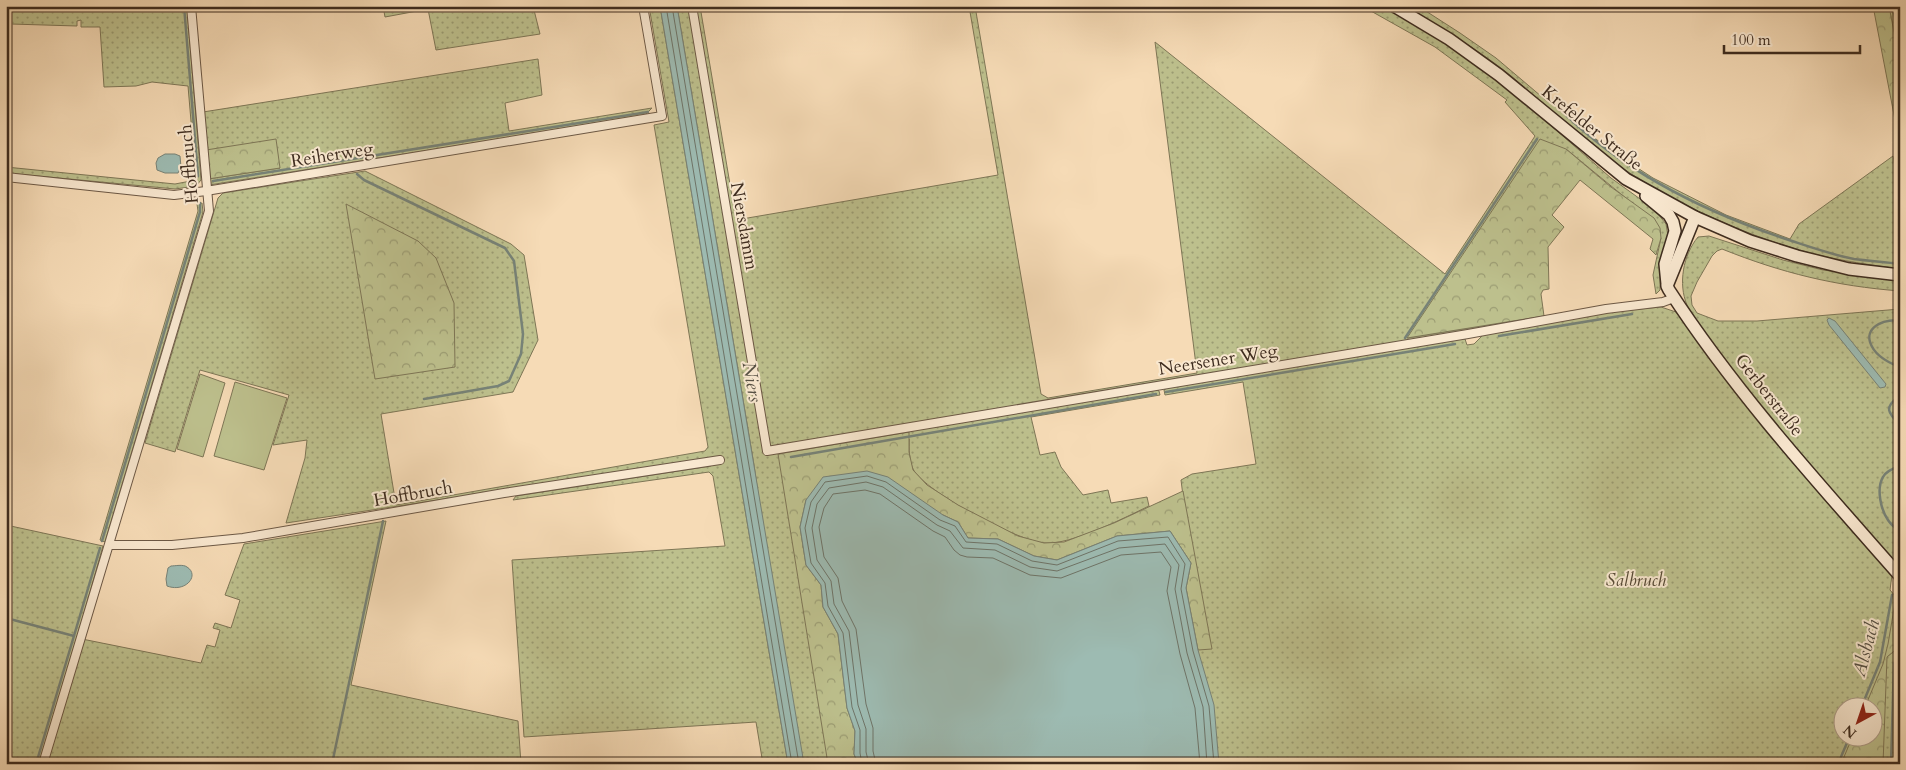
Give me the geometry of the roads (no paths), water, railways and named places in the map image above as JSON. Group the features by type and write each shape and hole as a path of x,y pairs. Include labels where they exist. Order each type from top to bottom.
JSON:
{"main road":[{"name":"Krefelder Straße","path":"1394,6 1449,39 1499,75 1626,180 1695,217 1750,241 1797,256 1849,269 1900,275"},
{"path":"1626,180 1669,215 1674,222 1675,232 1665,264 1668,286"},
{"path":"1668,286 1695,217"},
{"name":"Gerberstraße","path":"1668,286 1699,334 1779,438 1900,576"}],"street":[{"name":"Hoffbruch","path":"43,764 209,210 191,6"},
{"name":"Reiherweg","path":"6,177 174,195 662,116 643,6"},
{"name":"Niersdamm","path":"692,6 767,451"},
{"name":"Neersener Weg","path":"767,451 1468,334 1606,309 1663,302 1674,298"},
{"name":"Hoffbruch","path":"110,545 172,544 243,538 504,493 720,460"}],"water":[{"path":"660,6 677,6 804,764 788,764"},
{"path":"165,154 180,156 181,167 178,173 165,173 157,170 156,163 158,158"},
{"path":"1829,318 1835,321 1886,384 1885,387 1880,388 1829,325 1827,320"},
{"path":"867,471 888,477 943,515 958,522 968,538 998,539 1034,556 1057,560 1117,536 1170,531 1191,563 1186,588 1198,650 1214,705 1219,764 858,764 854,754 855,731 847,708 838,634 823,607 821,585 806,565 800,527 806,500 823,477"},
{"path":"181,565 191,570 192,574 189,582 180,587 167,586 168,568"}],"waterway":[{"path":"184,6 198,176"},
{"name":"Alsbach","path":"1893,6 1900,42"},
{"path":"213,181 648,112"},
{"path":"1563,112 1614,155 1670,190 1700,205 1761,230 1823,251 1854,259 1900,264"},
{"path":"1405,338 1537,139"},
{"path":"357,174 364,180 505,248 514,261 523,334 521,354 509,381 498,386 424,399"},
{"path":"102,541 200,212 200,203"},
{"path":"1499,336 1632,314"},
{"name":"Alsbach","path":"1900,322 1890,321 1879,324 1874,327 1869,336 1872,347 1878,355 1900,367"},
{"path":"1166,392 1455,344"},
{"path":"791,457 1156,394"},
{"name":"Alsbach","path":"1900,396 1889,407 1890,413 1900,425"},
{"name":"Alsbach","path":"1900,466 1884,475 1880,487 1881,505 1885,516 1900,532"},
{"path":"332,764 383,521"},
{"name":"Alsbach","path":"1898,557 1900,547"},
{"path":"36,764 100,548"},
{"name":"Alsbach","path":"1865,698 1880,662 1892,595"},
{"path":"6,618 74,636"},
{"path":"1891,764 1894,663"},
{"name":"Alsbach","path":"1838,764 1845,748"}],"water label":[{"name":"Niers","path":"752,382"}],"park label":[{"name":"Salbruch","path":"1636,580"}]}
